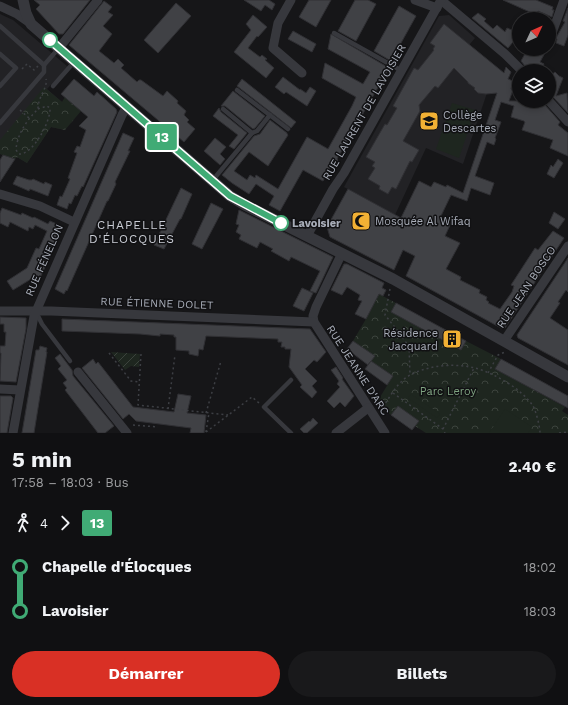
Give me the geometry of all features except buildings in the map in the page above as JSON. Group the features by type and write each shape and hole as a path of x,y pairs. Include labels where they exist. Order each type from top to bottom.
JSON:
{"street":[{"path":"23,0 27,17 31,24"},
{"path":"59,48 98,0"},
{"path":"291,0 278,23 273,48 302,73"},
{"path":"415,0 440,3 515,64"},
{"path":"556,21 563,0"},
{"name":"RUE LAURENT DE LAVOISIER","path":"307,236 440,3"},
{"path":"0,6 23,17 230,196 245,205 393,279 568,377"},
{"name":"RUE FÉNELON","path":"13,433 31,326 35,311 127,106"},
{"path":"555,108 568,122"},
{"path":"0,194 40,206 74,222"},
{"name":"RUE JEAN BOSCO","path":"504,341 568,246"},
{"name":"RUE JEANNE D'ARC","path":"342,253 316,307 313,316 314,322 385,433"},
{"name":"RUE ÉTIENNE DOLET","path":"0,310 314,322"},
{"path":"78,372 127,433"},
{"path":"0,389 20,390"},
{"path":"336,433 368,408"}],"lane":[{"path":"0,26 43,63 44,72 0,123"},
{"path":"334,33 402,71"},
{"path":"43,63 59,48"},
{"path":"0,54 16,68 0,86"},
{"path":"53,86 75,61"},
{"path":"237,90 288,129"},
{"path":"222,109 252,133"},
{"path":"212,181 252,133 257,131 270,115"},
{"path":"35,311 42,324 70,361"},
{"path":"290,433 264,407 291,380"}],"path":[{"path":"22,70 27,64 34,70 43,63"},
{"path":"38,109 38,102 47,83 44,72"},
{"path":"15,105 29,118"},
{"path":"47,106 50,108 48,121 29,150 21,155 16,150 17,142 22,129 29,118 38,109 47,106"},
{"path":"393,279 385,315 402,335 409,347 410,375"},
{"path":"488,373 498,355 514,347"},
{"path":"109,353 131,381 139,382"},
{"path":"141,354 138,405 228,415"},
{"path":"168,408 175,355"},
{"path":"221,361 207,413 206,432 252,396 264,407"},
{"path":"374,417 393,393 398,384 410,375 429,367 449,366 474,368 488,373 517,389 533,407 540,433"},
{"path":"445,433 444,429 474,368"},
{"path":"393,393 444,429"},
{"path":"134,425 158,427"},
{"path":"559,433 568,432"}],"shaded area":[{"path":"0,14 13,20 68,67 47,89 62,102 65,130 51,127 27,163 17,157 15,159 0,154"},
{"name":"Collège Descartes","path":"449,15 475,38 459,57 488,90 463,164 426,148 395,215 344,187 439,16"}],"green space":[{"path":"44,87 62,102 65,97 81,111 65,130 51,127 27,163 17,157 15,159 0,154 0,140"},
{"path":"452,103 475,110 459,158 436,149"},
{"name":"Parc Leroy","path":"379,294 396,303 391,312 460,350 466,341 501,359 495,369 565,407 562,411 568,415 568,433 426,433 415,426 418,421 398,406 391,415 377,402 393,376 371,361 374,356 353,341"},
{"path":"111,352 140,354 139,367 131,366 125,370"},
{"path":"411,394 440,414 437,418 408,398"},
{"path":"505,409 532,427 528,433 489,433"}],"bus line":[{"name":"13","path":"50,40 230,196 281,223"}],"place":[{"name":"Collège Descartes","path":"429,121"},
{"name":"Mosquée Al Wifaq","path":"361,221"},
{"name":"Lavoisier","path":"281,223"},
{"name":"Résidence Jacquard","path":"452,339"}],"district":[{"name":"CHAPELLE D'ÉLOCQUES","path":"132,232"}]}
